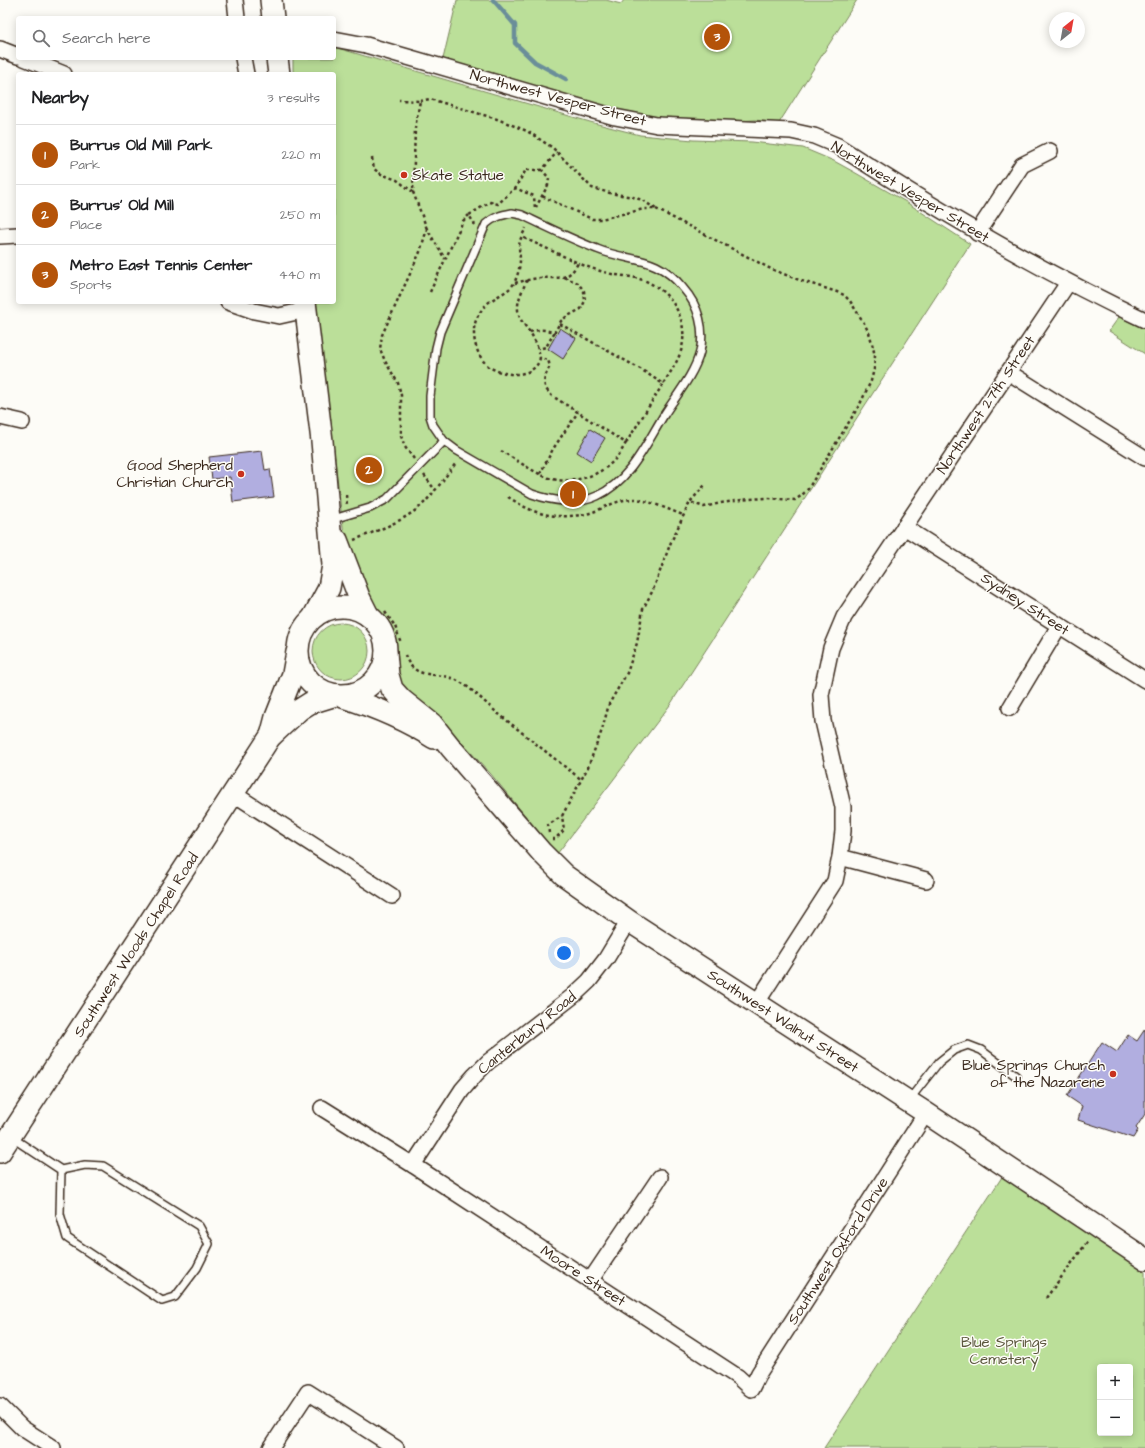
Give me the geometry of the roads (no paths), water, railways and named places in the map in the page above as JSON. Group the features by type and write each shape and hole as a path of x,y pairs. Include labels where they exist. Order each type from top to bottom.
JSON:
{"main road":[{"path":"271,0 273,16"},
{"path":"277,60 279,72"},
{"path":"306,306 322,441 329,520 333,565 330,583 324,599 314,616 304,627 298,641 298,656 302,670 310,682 322,691 339,696 364,689 376,680 383,668 386,653 385,639 378,626 376,613 359,597 329,520"},
{"path":"314,616 327,609 341,606 376,613"},
{"name":"Southwest Woods Chapel Road","path":"270,737 276,717 293,674 298,641"},
{"name":"Southwest Walnut Street","path":"386,653 388,675 392,689 402,700 432,724 542,853 564,875 629,921 908,1101 1145,1259"},
{"name":"Southwest Walnut Street","path":"339,696 395,716 422,730 452,749"},
{"name":"Southwest Woods Chapel Road","path":"5,1144 270,737 299,710 310,703 339,696"}],"street":[{"path":"235,0 237,16"},
{"name":"Northwest Vesper Street","path":"336,39 366,45 615,117 657,124 791,131 814,136 838,146 977,233 1068,283 1145,320"},
{"path":"0,49 16,55"},
{"path":"29,60 59,72"},
{"path":"243,60 246,72"},
{"path":"977,233 1022,165 1050,151"},
{"path":"0,236 16,235"},
{"name":"Northwest 27th Street","path":"756,1004 834,881 840,857 843,831 843,808 823,721 821,695 831,648 844,617 1068,283"},
{"path":"234,304 254,311 279,316 306,306"},
{"path":"1008,372 1145,458"},
{"path":"0,417 22,422"},
{"name":"Sydney Street","path":"904,527 1145,680"},
{"path":"1010,708 1059,626"},
{"path":"234,794 392,896"},
{"path":"840,857 926,880"},
{"name":"Canterbury Road","path":"413,1165 462,1090 475,1075 488,1062 573,996 588,981 606,959 629,921"},
{"name":"Moore Street","path":"322,1108 413,1165 738,1377 751,1389"},
{"name":"Southwest Oxford Drive","path":"751,1389 758,1374 926,1113"},
{"path":"590,1281 660,1176"},
{"path":"271,1448 308,1392 396,1448"},
{"path":"0,1406 22,1428 52,1448"}],"lane":[{"path":"512,213 598,250 651,263 665,270 673,277 683,287 693,301 701,321 702,335 700,352 696,363 688,379 639,458 627,473 609,490 585,499 545,499 532,494 456,450 444,441 432,425 430,416 430,396 436,348 440,332 483,229 492,219 501,215 512,213"},
{"path":"329,520 370,508 387,499 444,441"},
{"path":"908,1101 940,1062 954,1050 968,1045 981,1050 1016,1076"},
{"path":"5,1144 61,1170 85,1165 104,1166 200,1226 209,1244 197,1268 175,1297 162,1301 67,1238 60,1214 61,1170"}],"waterway":[{"path":"493,0 515,25 515,43 535,62 566,79"}],"place":[{"name":"Metro East Tennis Center","path":"717,37"},
{"name":"Skate Statue","path":"404,175"},
{"name":"Burrus' Old Mill","path":"369,470"},
{"name":"Good Shepherd Christian Church","path":"241,474"},
{"name":"Burrus Old Mill Park","path":"573,494"},
{"name":"Blue Springs Church of the Nazarene","path":"1113,1074"}],"park label":[{"name":"Blue Springs Cemetery","path":"1004,1350"}]}
